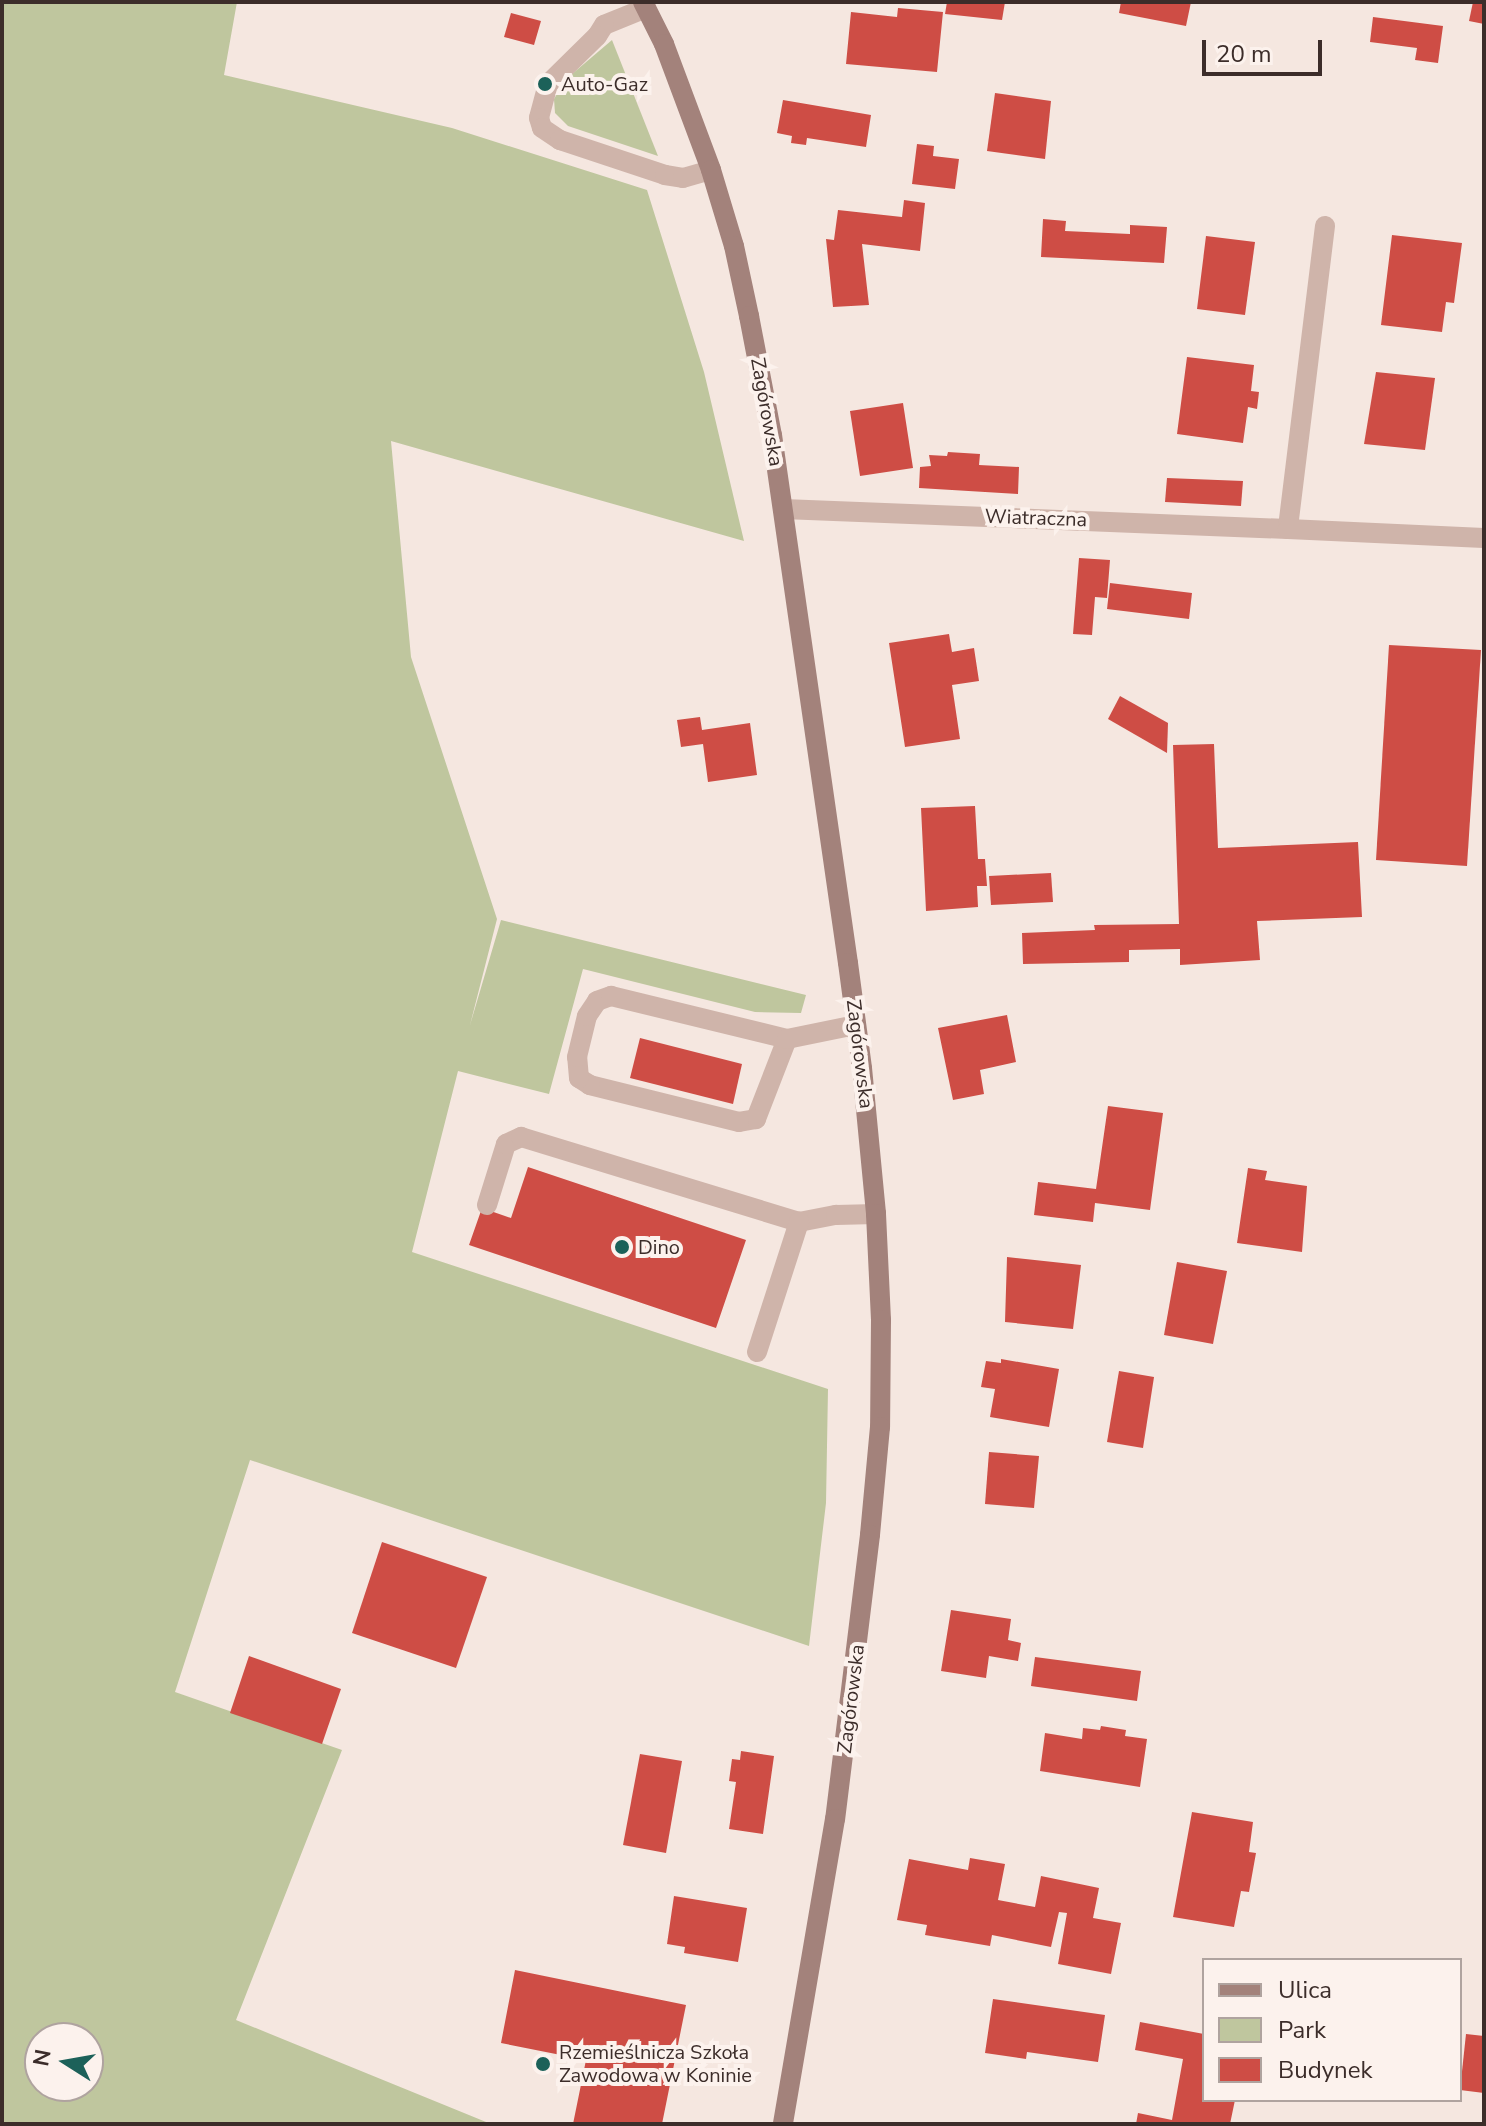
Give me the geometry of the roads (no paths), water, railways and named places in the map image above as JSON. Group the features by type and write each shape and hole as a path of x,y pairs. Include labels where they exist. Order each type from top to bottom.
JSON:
{"street":[{"name":"Zagórowska","path":"645,5 690,109 711,170 734,246 749,316 783,509 856,1025 876,1214 881,1320 880,1427 870,1535 835,1819 783,2124"},
{"path":"645,5 604,25 597,36 554,77 542,101 539,118 542,128 560,140 665,175 683,178 711,170"},
{"path":"1288,529 1325,226"},
{"name":"Wiatraczna","path":"783,509 1484,538"},
{"path":"787,1039 756,1119 739,1122 590,1085 579,1078 577,1057 587,1016 597,1001 611,996 787,1039 856,1025"},
{"path":"487,1205 506,1144 521,1137 799,1222 836,1215 876,1214"},
{"path":"757,1352 799,1222"}],"place":[{"name":"Auto-Gaz","path":"545,84"},
{"name":"Dino","path":"622,1247"},
{"name":"Rzemieślnicza Szkoła Zawodowa w Koninie","path":"543,2064"}]}
